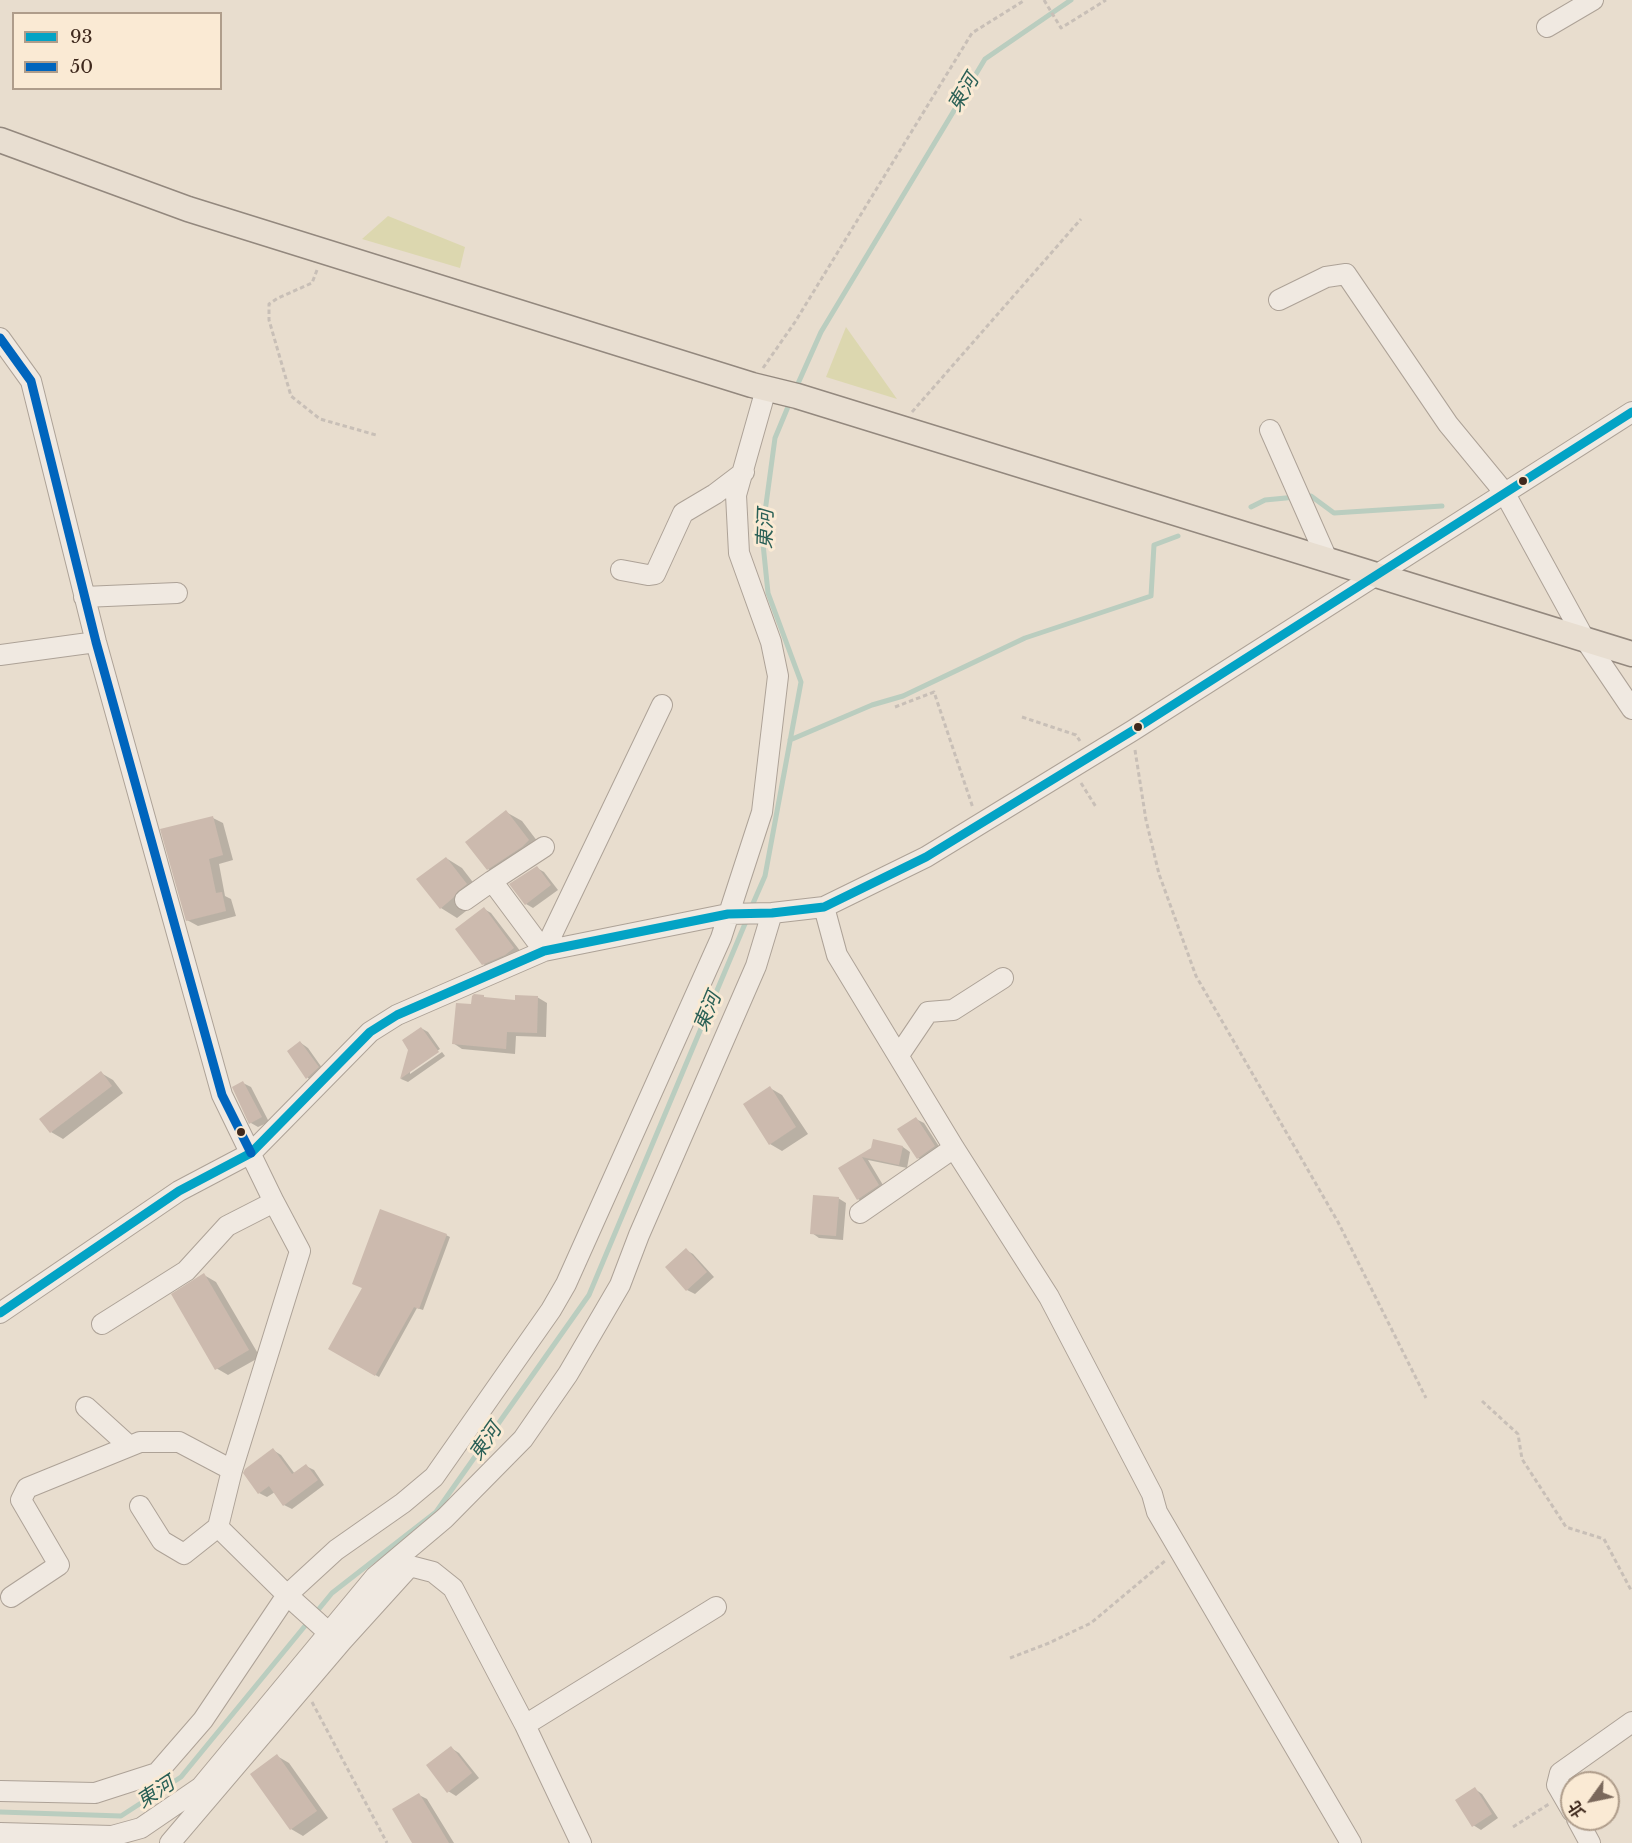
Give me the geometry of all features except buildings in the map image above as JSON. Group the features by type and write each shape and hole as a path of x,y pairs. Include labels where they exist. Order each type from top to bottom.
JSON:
{"main road":[{"path":"0,140 188,209 759,387 900,427 1632,654"}],"street":[{"path":"1547,27 1593,0"},
{"path":"1279,300 1326,277 1346,274 1448,424 1504,492 1584,638 1632,709"},
{"path":"0,338 31,381 96,642 222,1095 300,1251 232,1470 218,1527 184,1554 162,1541 140,1506"},
{"path":"0,1791 95,1793 157,1773 203,1720 291,1598 336,1550 403,1503 434,1477 551,1310 566,1284 721,938 762,812 778,676 771,642 739,553 736,495 744,472 759,387"},
{"path":"0,1313 179,1191 251,1153 370,1032 397,1014 544,951 728,914 772,914 824,907 926,857 979,825 1379,575 1504,492 1632,412"},
{"path":"1270,430 1327,559"},
{"path":"621,570 648,575 655,574 683,513 715,494 744,472"},
{"path":"84,597 177,593"},
{"path":"0,655 96,642"},
{"path":"544,951 662,705"},
{"path":"465,900 543,847"},
{"path":"492,881 544,951"},
{"path":"824,907 837,955 954,1148 1049,1297 1152,1494 1157,1512 1351,1843"},
{"path":"170,1843 304,1687 375,1577 445,1518 523,1439 568,1374 620,1285 639,1235 756,966 772,914"},
{"path":"899,1055 928,1012 953,1010 1003,978"},
{"path":"860,1213 954,1148"},
{"path":"102,1324 186,1271 227,1226 274,1202"},
{"path":"86,1407 129,1446"},
{"path":"12,1597 59,1565 21,1500 27,1488 140,1442 179,1442 232,1470"},
{"path":"218,1527 291,1598 335,1636"},
{"path":"0,1833 112,1836 141,1828 201,1787 335,1636 410,1566 433,1572 453,1588 525,1725 581,1843"},
{"path":"525,1725 716,1607"},
{"path":"1563,1771 1632,1722"},
{"path":"1560,1773 1557,1785 1560,1790"}],"path":[{"path":"759,387 795,322 972,33 1025,0"},
{"path":"1044,0 1060,28 1106,0"},
{"path":"900,427 1081,219"},
{"path":"323,251 312,283 269,304 269,320 291,396 320,419 376,435"},
{"path":"895,707 934,692 979,825"},
{"path":"1022,717 1076,735 1091,756"},
{"path":"1132,731 1146,820 1159,874 1196,976 1338,1222 1426,1398"},
{"path":"1072,768 1096,807"},
{"path":"1482,1401 1518,1434 1522,1459 1566,1527 1604,1539 1632,1592"},
{"path":"1010,1658 1091,1623 1180,1548"},
{"path":"304,1687 387,1843"},
{"path":"1513,1827 1560,1806"}],"shaded area":[{"path":"388,216 465,247 460,268 362,239"},
{"path":"846,327 897,399 826,377"}],"waterway":[{"name":"東河","path":"796,388 821,332 985,59 1071,0"},
{"name":"東河","path":"751,908 765,876 801,682 768,593 762,534 775,438 790,402"},
{"path":"1305,496 1311,496 1334,513 1442,506"},
{"path":"1251,507 1265,500 1296,497"},
{"path":"790,740 872,705 903,696 1025,638 1151,596 1154,545 1178,536"},
{"name":"東河","path":"0,1812 121,1816 181,1777 332,1593 436,1512 589,1295 747,919"}],"transit line":[{"name":"50","path":"0,338 31,381 96,642 222,1095 251,1153"},
{"name":"93","path":"0,1313 179,1191 251,1153 370,1032 397,1015 544,951 728,914 772,913 824,907 926,857 1132,731 1632,412"}]}
